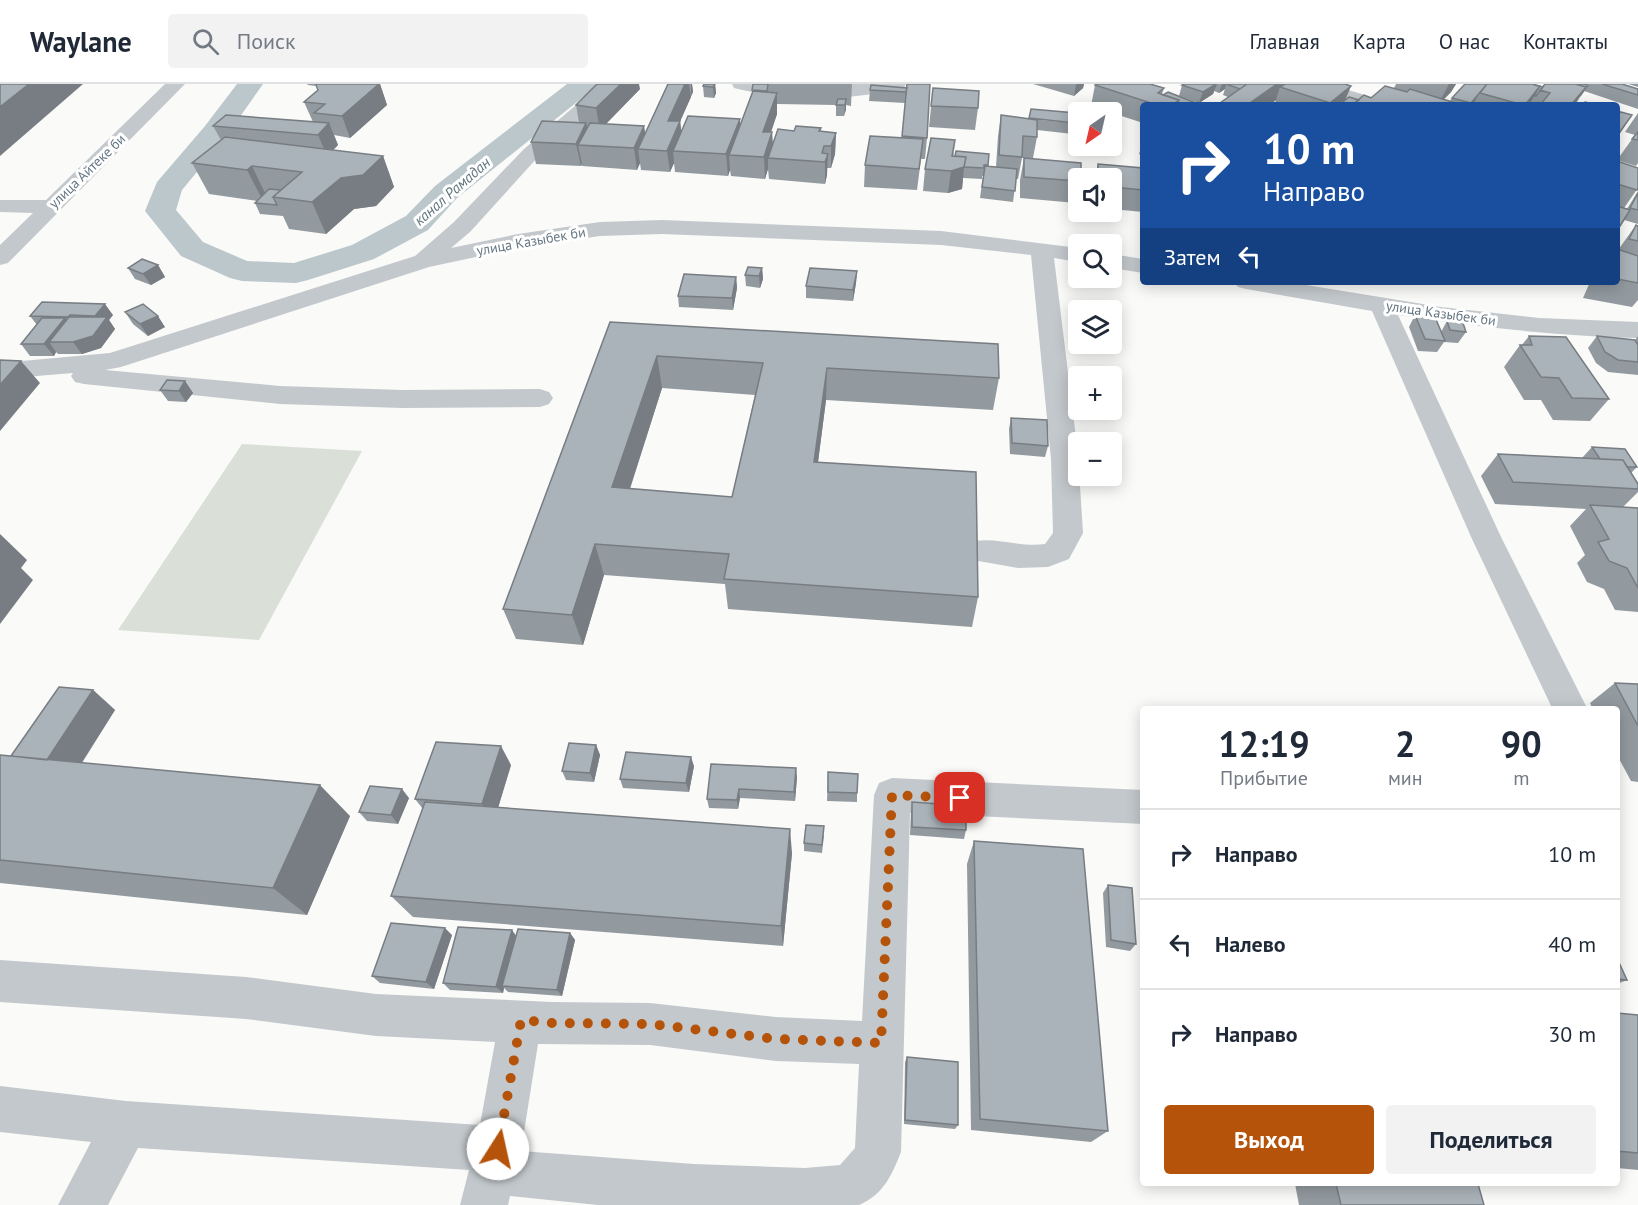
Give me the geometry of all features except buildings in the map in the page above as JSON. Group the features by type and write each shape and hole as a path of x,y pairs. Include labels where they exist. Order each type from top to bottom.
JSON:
{"street":[{"name":"улица Айтеке би","path":"2,255 176,84"},
{"path":"423,261 462,227 531,153 612,84"},
{"path":"741,84 790,90 874,89 897,84"},
{"path":"1309,84 1368,102"},
{"path":"0,206 50,207"},
{"name":"улица Казыбек би","path":"0,371 112,361 423,261 518,241 600,229 662,227 941,238 1044,257 1068,256"},
{"path":"978,551 1042,557 1054,553 1064,545 1068,533 1065,459 1044,257"},
{"path":"1122,263 1140,266"},
{"name":"улица Казыбек би","path":"1282,285 1319,288 1381,304 1533,326 1638,330"},
{"path":"1381,304 1487,539 1569,706"},
{"path":"35,368 73,375 224,390 330,397 540,398"},
{"path":"0,1109 126,1124 491,1175 707,1189 814,1191 850,1185 870,1168 878,1152 892,795 1140,807"},
{"path":"0,981 246,998 376,1015 552,1023 650,1024 776,1039 881,1043"},
{"path":"491,1175 521,1020"},
{"path":"82,1205 126,1124"}],"shaded area":[{"path":"242,444 362,451 259,640 118,630"}],"waterway":[{"name":"канал Рамадан","path":"250,84 215,132 168,188 160,211 192,249 242,271 296,273 363,252 417,223 446,192 583,84"}],"route":[{"path":"498,1149 521,1020 552,1023 650,1024 776,1039 881,1043 892,795 960,798"}]}
